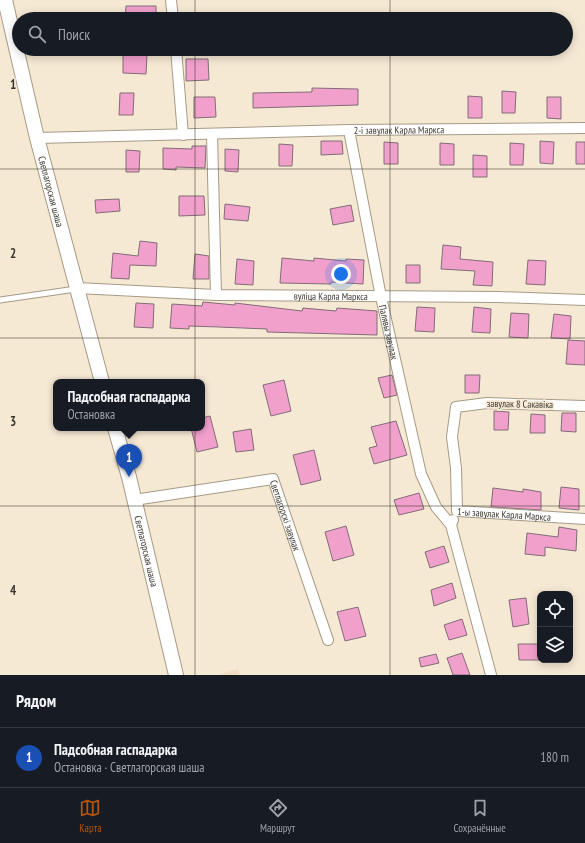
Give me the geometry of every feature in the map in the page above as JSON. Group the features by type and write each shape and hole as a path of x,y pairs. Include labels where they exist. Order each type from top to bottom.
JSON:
{"main road":[{"name":"Светлагорская шаша","path":"5,0 12,30"},
{"name":"Светлагорская шаша","path":"18,56 37,138 101,379"},
{"name":"Светлагорская шаша","path":"116,431 176,675"}],"street":[{"path":"172,0 173,12"},
{"path":"177,56 183,135"},
{"name":"2-і завулак Карла Маркса","path":"37,138 348,130 585,128"},
{"name":"Палявы завулак","path":"348,130 381,297 421,474 436,507 451,525 491,675"},
{"path":"212,134 216,295"},
{"name":"вуліца Карла Маркса","path":"77,288 216,295 585,300"},
{"name":"завулак 8 Сакавіка","path":"456,406 487,402 585,406"},
{"name":"1-ы завулак Карла Маркса","path":"456,406 452,437 456,468 457,511 585,519"},
{"name":"Светлагорскі завулак","path":"134,500 273,479 328,640"},
{"path":"451,525 457,511"}],"lane":[{"path":"0,300 77,288"}],"shaded area":[{"path":"238,669 239,675 217,675"}],"building":[{"path":"126,6 156,6 156,12 126,12"},
{"path":"123,56 147,56 146,74 123,73"},
{"path":"186,59 208,59 209,80 186,81"},
{"path":"312,88 358,89 358,105 253,108 253,93 312,92"},
{"path":"502,91 516,92 515,113 502,113"},
{"path":"120,93 134,93 133,115 119,115"},
{"path":"468,96 482,97 482,118 468,118"},
{"path":"194,97 215,97 216,117 194,118"},
{"path":"547,97 561,97 561,119 547,118"},
{"path":"321,141 342,141 343,154 321,155"},
{"path":"540,141 554,142 553,164 540,163"},
{"path":"384,142 398,143 398,164 384,164"},
{"path":"576,142 585,142 585,164 576,164"},
{"path":"440,143 454,144 454,165 440,165"},
{"path":"510,143 524,144 523,165 510,165"},
{"path":"279,144 293,145 292,166 279,166"},
{"path":"192,146 206,146 205,168 176,167 176,170 163,169 163,148 192,149"},
{"path":"225,149 239,150 238,172 225,171"},
{"path":"126,150 140,151 139,172 126,172"},
{"path":"473,155 487,156 487,177 473,177"},
{"path":"179,196 204,196 205,215 179,216"},
{"path":"119,199 120,211 96,213 95,200"},
{"path":"225,204 250,207 248,221 224,219"},
{"path":"351,205 354,221 333,225 330,209"},
{"path":"140,241 157,243 156,266 130,265 129,279 111,278 113,253 138,256"},
{"path":"443,245 461,247 460,259 493,262 492,286 473,285 475,271 441,269"},
{"path":"195,254 209,256 209,279 193,279"},
{"path":"282,258 314,261 314,258 346,261 346,259 364,260 363,284 331,282 331,284 280,283"},
{"path":"237,259 254,261 253,285 235,284"},
{"path":"528,260 546,261 545,285 526,284"},
{"path":"406,265 420,265 420,283 406,283"},
{"path":"203,302 235,305 235,303 302,311 303,308 336,311 337,308 377,311 377,335 267,332 267,329 219,327 189,326 189,329 170,328 172,304 202,306"},
{"path":"136,303 154,304 153,328 134,327"},
{"path":"417,307 435,308 434,332 415,331"},
{"path":"474,307 491,309 490,333 472,332"},
{"path":"511,313 529,314 528,338 509,337"},
{"path":"554,314 571,316 570,339 551,338"},
{"path":"568,340 585,341 585,365 566,364"},
{"path":"392,375 397,395 384,398 378,378"},
{"path":"465,375 480,375 479,393 465,393"},
{"path":"284,380 291,411 271,416 263,385"},
{"path":"494,411 509,412 508,430 494,430"},
{"path":"562,413 576,413 576,432 561,431"},
{"path":"531,414 545,415 545,433 530,433"},
{"path":"210,416 218,447 197,452 192,431 205,431 205,417"},
{"path":"396,421 407,455 374,464 369,448 377,446 371,427"},
{"path":"251,429 254,450 236,452 233,432"},
{"path":"314,450 321,480 301,485 293,455"},
{"path":"561,487 579,489 579,510 559,508"},
{"path":"493,488 523,492 523,489 541,492 541,510 491,507"},
{"path":"419,493 424,509 399,515 394,500"},
{"path":"346,526 354,555 333,561 325,532"},
{"path":"559,527 577,530 576,551 545,547 545,556 525,554 527,533 558,537"},
{"path":"444,546 449,562 430,568 425,552"},
{"path":"452,583 456,598 434,606 431,590"},
{"path":"526,598 529,624 513,627 509,600"},
{"path":"358,607 366,636 345,641 337,612"},
{"path":"462,619 467,635 449,640 444,625"},
{"path":"518,644 537,644 537,660 519,660"},
{"path":"462,653 470,675 453,675 447,658"},
{"path":"436,654 439,663 421,667 419,658"}],"place":[{"name":"Падсобная гаспадарка","path":"129,477"}]}
